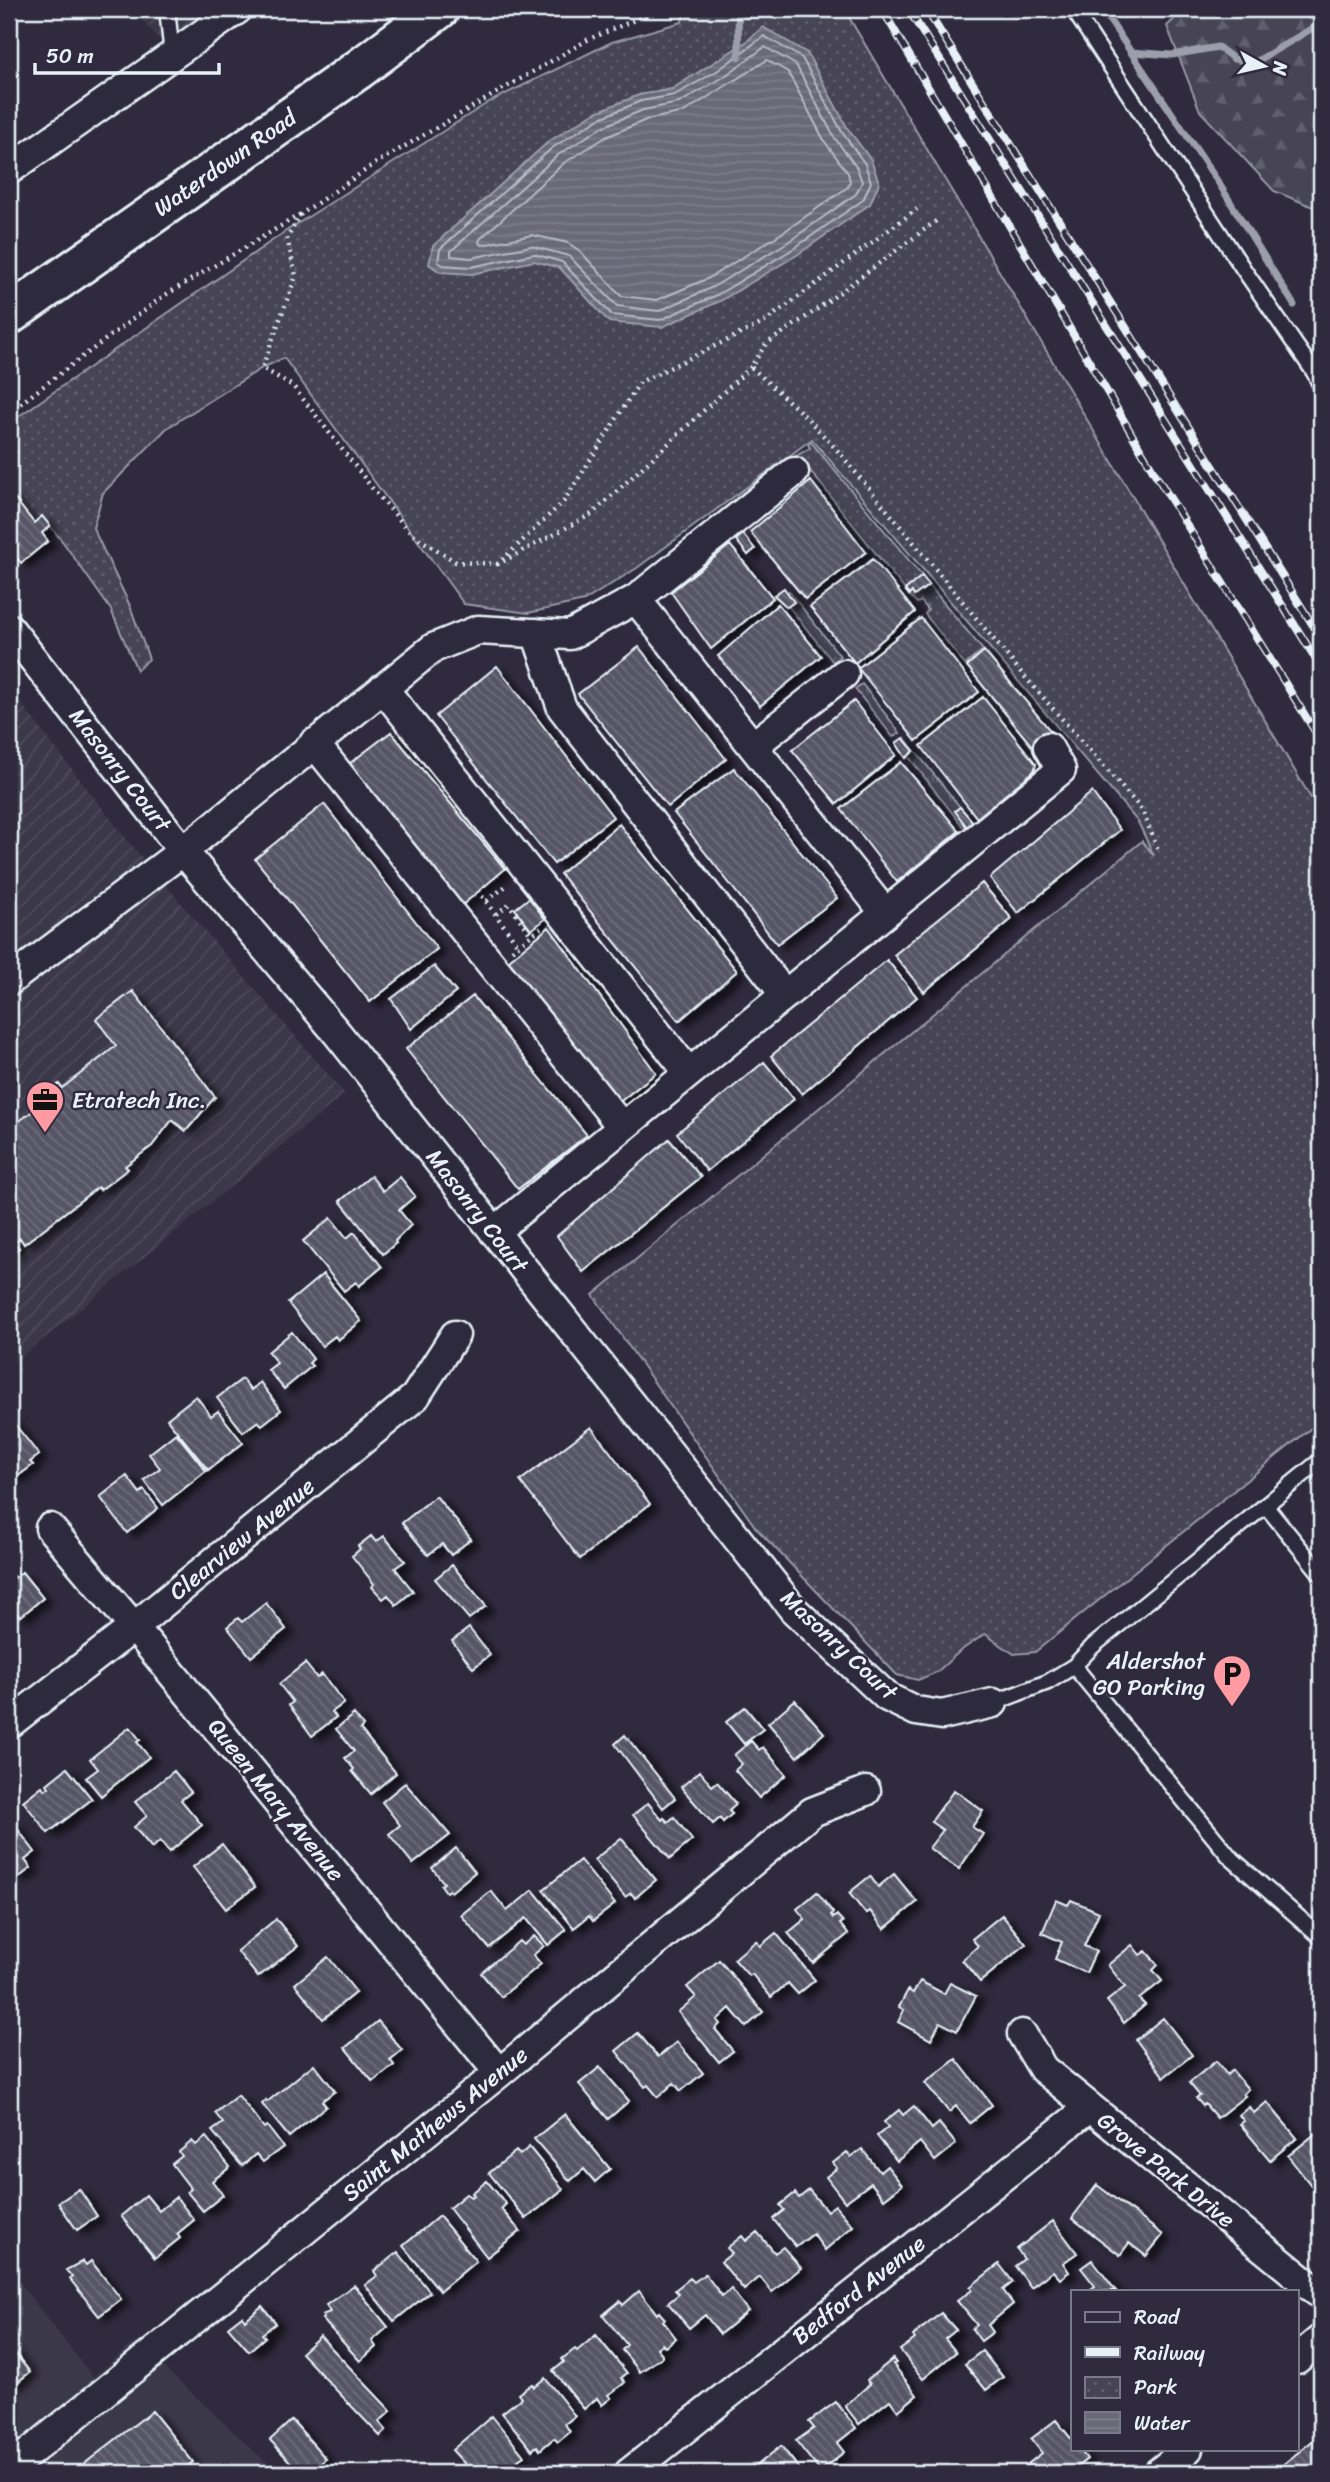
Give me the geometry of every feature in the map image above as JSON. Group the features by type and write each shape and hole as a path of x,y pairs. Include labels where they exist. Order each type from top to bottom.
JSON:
{"main road":[{"name":"Waterdown Road","path":"9,316 359,69 439,9"}],"street":[{"path":"9,170 238,9"},
{"path":"9,981 183,850 433,648 478,630 570,635 636,598 794,472"},
{"path":"636,598 885,913"},
{"name":"Masonry Court","path":"9,628 183,850 337,1033 794,1610 887,1696 906,1706 942,1714 993,1703"},
{"path":"536,633 562,708 785,995"},
{"path":"753,746 844,674"},
{"path":"383,688 689,1073"},
{"path":"314,743 622,1127"},
{"path":"494,1232 1061,770 1048,747"},
{"name":"Clearview Avenue","path":"9,1724 134,1627 415,1397 455,1335"},
{"name":"Queen Mary Avenue","path":"50,1528 499,2073"},
{"name":"Saint Mathews Avenue","path":"9,2469 499,2073 812,1811 866,1791"},
{"name":"Grove Park Drive","path":"1022,2034 1043,2069 1321,2295"},
{"name":"Bedford Avenue","path":"629,2473 1089,2108"},
{"path":"1298,2358 1321,2339"},
{"path":"1158,2473 1187,2450"}],"lane":[{"path":"167,9 172,55"},
{"path":"1073,9 1244,270 1317,369 1321,386"},
{"path":"993,1703 1048,1682 1074,1666 1093,1646 1321,1460"},
{"path":"1266,1506 1321,1574"},
{"path":"1074,1666 1230,1857 1321,1937"}],"path":[{"path":"9,412 162,297 301,214 376,163 589,39 661,9"},
{"path":"498,564 564,501 640,382 763,323 917,209"},
{"path":"301,214 287,238 296,276 262,368 293,386 376,493 412,534 456,562 498,564 592,514 751,367 766,344 936,221"},
{"path":"751,367 806,417 838,452 1028,680 1142,810 1159,852"},
{"path":"482,896 518,945"},
{"path":"496,914 509,904 531,935"},
{"path":"492,965 561,912"}],"shaded area":[{"path":"131,9 229,9 171,51"},
{"path":"9,688 128,841 345,1094 9,1367"},
{"path":"9,2269 93,2377 136,2341 278,2473 9,2473"}],"green space":[{"path":"685,9 844,9 1321,815 1321,1420 1035,1652 1014,1654 985,1634 960,1651 937,1672 918,1680 897,1675 756,1528 593,1295 1142,841 1154,856 1138,822 812,439 637,568 584,601 528,613 464,604 284,358 262,368 167,428 103,493 93,528 130,606 149,659 137,670 111,610 63,542 42,516 34,523 9,494 9,423 286,231 489,102 612,42 682,22"},
{"path":"1185,9 1269,9 1321,21 1321,205 1313,207 1274,191 1200,111 1167,26"},
{"path":"811,442 922,576 905,590 796,456 810,448 808,444"},
{"path":"929,585 983,650 965,665 925,614 928,610 921,601 917,603 909,595 912,592 914,595"},
{"path":"789,591 840,656 833,662 788,606 794,601 787,592"},
{"path":"862,684 900,733 893,737 855,689"},
{"path":"904,737 960,807 955,811 967,827 964,828 908,756 914,751"}],"water":[{"path":"763,27 807,53 848,129 871,160 879,183 870,204 797,255 720,301 662,327 609,322 560,268 534,261 472,274 440,272 429,264 433,246 548,142 594,113 639,95 672,89 746,42"}],"building":[{"path":"811,481 866,552 805,599 750,532"},
{"path":"12,495 34,523 42,516 50,526 42,533 48,541 21,563 9,547 9,497"},
{"path":"743,534 755,549 748,555 736,540"},
{"path":"730,545 773,598 711,649 671,592"},
{"path":"873,559 915,612 855,663 810,607"},
{"path":"922,576 929,585 914,596 912,592 909,595 905,590"},
{"path":"784,588 794,602 787,607 774,595"},
{"path":"778,604 821,656 760,706 718,656"},
{"path":"921,618 979,692 916,741 858,668"},
{"path":"639,647 726,759 668,807 578,694"},
{"path":"984,651 1058,740 1039,755 967,666"},
{"path":"497,666 613,817 554,864 436,716"},
{"path":"983,697 1036,764 1034,771 977,818 921,746"},
{"path":"854,701 896,755 837,804 792,750"},
{"path":"391,732 505,869 460,907 349,764"},
{"path":"903,738 914,751 906,758 896,743"},
{"path":"901,762 959,831 897,882 841,809"},
{"path":"734,768 837,898 777,944 674,813"},
{"path":"1092,792 1120,830 1018,913 990,878"},
{"path":"324,804 437,949 370,1002 255,859"},
{"path":"960,807 973,822 967,827 955,811"},
{"path":"619,824 737,971 679,1021 560,874"},
{"path":"982,883 1012,919 924,992 894,955"},
{"path":"529,898 545,919 531,930 515,909"},
{"path":"549,927 656,1073 618,1103 508,961"},
{"path":"887,960 917,997 802,1094 771,1056"},
{"path":"434,966 456,992 411,1029 391,999"},
{"path":"133,991 215,1097 186,1131 172,1120 152,1146 125,1166 128,1169 100,1190 98,1187 24,1244 20,1238 14,1243 19,1248 9,1256 9,1129 39,1106 36,1101 59,1084 62,1088 116,1046 96,1019"},
{"path":"473,996 587,1135 518,1189 406,1049"},
{"path":"764,1062 794,1099 707,1171 677,1133"},
{"path":"669,1139 701,1177 583,1272 557,1236"},
{"path":"371,1176 383,1191 400,1177 415,1196 399,1210 411,1225 383,1254 340,1201"},
{"path":"331,1218 347,1238 354,1232 382,1267 359,1286 356,1282 344,1291 303,1241"},
{"path":"323,1274 361,1321 338,1340 335,1336 322,1346 288,1303"},
{"path":"292,1332 313,1359 309,1363 312,1366 284,1389 268,1370 277,1363 268,1352"},
{"path":"242,1379 251,1390 260,1382 281,1410 262,1425 258,1421 243,1432 217,1398"},
{"path":"196,1396 211,1416 218,1411 243,1443 208,1470 167,1419"},
{"path":"9,1417 39,1455 30,1462 33,1465 14,1479 9,1472"},
{"path":"591,1427 650,1504 580,1559 520,1481"},
{"path":"176,1433 206,1471 163,1505 144,1480 160,1468 149,1454"},
{"path":"127,1476 140,1493 144,1490 158,1508 127,1533 100,1497"},
{"path":"436,1496 471,1539 451,1555 442,1544 428,1555 402,1523"},
{"path":"371,1536 376,1542 384,1536 405,1561 395,1568 413,1591 396,1605 388,1595 383,1599 372,1587 374,1584 352,1556 360,1549 358,1546"},
{"path":"452,1565 486,1606 469,1619 435,1579"},
{"path":"22,1572 43,1598 20,1617 9,1604 9,1576 11,1574 15,1578"},
{"path":"266,1603 286,1629 251,1657 227,1627 238,1618 242,1622"},
{"path":"469,1628 490,1655 473,1668 452,1641"},
{"path":"305,1663 317,1678 322,1674 344,1703 332,1712 336,1717 312,1736 289,1705 293,1702 279,1684"},
{"path":"795,1700 824,1733 797,1757 768,1723"},
{"path":"745,1707 763,1729 744,1744 726,1722"},
{"path":"354,1714 363,1726 360,1729 396,1773 371,1794 345,1758 354,1751 336,1729"},
{"path":"130,1727 140,1740 137,1742 149,1757 101,1796 86,1778 98,1769 90,1759"},
{"path":"625,1735 675,1798 663,1808 615,1744"},
{"path":"751,1741 759,1750 763,1747 786,1775 759,1798 735,1770 742,1764 734,1755"},
{"path":"67,1768 92,1799 48,1833 23,1801 42,1786 45,1790 49,1787 47,1784"},
{"path":"174,1771 191,1792 181,1800 202,1825 169,1852 160,1841 152,1848 134,1827 147,1816 135,1802"},
{"path":"700,1771 712,1786 717,1782 736,1804 729,1811 732,1814 723,1822 720,1818 713,1824 681,1787"},
{"path":"405,1783 450,1835 413,1864 389,1834 400,1825 382,1802"},
{"path":"954,1790 983,1811 972,1827 983,1834 959,1869 929,1848 943,1830 931,1822"},
{"path":"648,1803 662,1820 664,1818 668,1822 674,1817 692,1840 670,1859 633,1815"},
{"path":"13,1823 35,1852 25,1860 31,1868 18,1878 12,1870 9,1873 9,1826"},
{"path":"621,1838 656,1880 635,1898 631,1893 625,1897 594,1860"},
{"path":"222,1844 255,1887 226,1909 193,1867"},
{"path":"456,1848 475,1872 451,1892 446,1892 441,1885 444,1883 432,1868"},
{"path":"580,1860 615,1904 593,1921 589,1916 574,1928 543,1890"},
{"path":"894,1874 917,1902 884,1929 870,1911 866,1914 849,1893 870,1876 878,1887"},
{"path":"533,1890 566,1930 548,1945 526,1918 489,1948 461,1915 491,1891 507,1911"},
{"path":"817,1892 833,1913 833,1918 837,1915 843,1922 840,1924 848,1934 813,1963 788,1933 805,1919 797,1909"},
{"path":"1056,1900 1068,1905 1071,1900 1099,1912 1084,1946 1096,1951 1086,1973 1055,1959 1062,1942 1042,1933"},
{"path":"1002,1915 1026,1944 980,1982 962,1960 978,1946 972,1939"},
{"path":"276,1919 298,1946 258,1977 237,1951"},
{"path":"776,1933 815,1980 798,1994 788,1983 771,1997 752,1974 749,1976 734,1959 756,1941 760,1946"},
{"path":"534,1936 544,1946 533,1955 541,1964 501,1997 481,1973 519,1941 523,1945"},
{"path":"1132,1945 1140,1955 1146,1951 1158,1965 1153,1970 1162,1981 1139,1999 1145,2005 1124,2023 1107,2001 1125,1987 1108,1965"},
{"path":"328,1957 356,1992 323,2019 295,1984"},
{"path":"719,1960 763,2012 746,2027 730,2008 717,2020 720,2024 715,2029 733,2051 719,2062 678,2012 696,1997 687,1987"},
{"path":"920,1981 944,1994 950,1983 976,1996 957,2031 940,2022 931,2040 898,2022 904,2010 899,2007 908,1990 913,1993"},
{"path":"1163,2018 1192,2055 1164,2077 1136,2040"},
{"path":"378,2021 402,2050 390,2060 394,2065 373,2082 345,2048"},
{"path":"638,2033 658,2057 677,2042 703,2073 681,2091 674,2083 658,2097 648,2085 645,2087 616,2051"},
{"path":"956,2059 992,2105 970,2123 956,2106 949,2112 925,2083"},
{"path":"1216,2061 1227,2075 1232,2070 1248,2089 1243,2094 1245,2096 1217,2118 1196,2098 1200,2096 1189,2083"},
{"path":"314,2064 335,2091 322,2101 326,2106 289,2137 262,2104"},
{"path":"600,2067 629,2101 608,2119 579,2084"},
{"path":"238,2095 283,2147 263,2162 256,2154 242,2166 212,2131 223,2123 215,2113"},
{"path":"1267,2102 1297,2138 1270,2160 1240,2124 1244,2121 1239,2115 1249,2107 1254,2113"},
{"path":"914,2106 932,2129 939,2123 956,2144 935,2161 920,2142 897,2161 877,2136 888,2127 884,2122 899,2110 903,2115"},
{"path":"565,2114 610,2169 595,2182 584,2169 570,2181 534,2139"},
{"path":"1315,2134 1321,2141 1321,2198 1288,2156"},
{"path":"206,2137 230,2167 212,2181 223,2195 203,2211 187,2192 191,2189 172,2164 182,2156 179,2152 192,2141 196,2145"},
{"path":"529,2147 563,2189 526,2219 489,2173 516,2151 520,2155"},
{"path":"862,2149 880,2172 887,2166 902,2185 884,2199 871,2183 845,2202 826,2177 837,2168 833,2163 847,2152 851,2157"},
{"path":"487,2181 506,2204 501,2209 520,2231 487,2257 449,2208 466,2194 471,2197 474,2195 472,2193"},
{"path":"1097,2185 1163,2235 1146,2256 1129,2243 1120,2255 1072,2218"},
{"path":"79,2189 97,2216 77,2230 58,2203"},
{"path":"809,2190 827,2211 835,2205 853,2226 825,2250 813,2234 796,2247 773,2219 784,2210 780,2205 795,2193 799,2198"},
{"path":"146,2195 159,2211 176,2197 194,2220 177,2234 180,2238 155,2258 121,2216"},
{"path":"439,2216 476,2261 440,2291 403,2246"},
{"path":"1053,2221 1077,2253 1063,2263 1069,2272 1060,2279 1053,2271 1031,2287 1015,2266 1024,2259 1017,2249"},
{"path":"757,2232 775,2253 783,2247 801,2268 772,2292 760,2277 744,2290 721,2262 732,2253 727,2248 742,2236 746,2241"},
{"path":"398,2252 430,2292 394,2321 365,2285 377,2276 374,2271"},
{"path":"1092,2260 1115,2290 1089,2290 1095,2286 1081,2268"},
{"path":"83,2261 86,2265 91,2261 121,2299 99,2316 66,2270"},
{"path":"999,2264 1013,2282 1003,2290 1013,2304 988,2325 993,2332 981,2341 972,2329 977,2325 957,2301"},
{"path":"705,2274 722,2296 731,2289 748,2311 720,2334 705,2315 689,2328 668,2303 679,2294 675,2290 690,2278 694,2282"},
{"path":"354,2285 388,2327 372,2341 376,2347 360,2361 322,2319 322,2315 330,2312 326,2305"},
{"path":"639,2291 657,2314 659,2312 665,2319 663,2321 676,2338 665,2347 662,2344 657,2348 662,2357 640,2372 622,2350 627,2345 603,2315 620,2301 623,2305"},
{"path":"262,2306 276,2323 262,2334 265,2337 249,2351 228,2327 242,2316 245,2320"},
{"path":"941,2313 956,2330 945,2339 956,2352 923,2379 900,2350"},
{"path":"596,2335 627,2373 621,2378 625,2382 608,2395 611,2398 602,2405 597,2398 584,2409 553,2371 564,2362 562,2359 575,2349 577,2351"},
{"path":"320,2336 391,2411 379,2422 386,2430 380,2436 301,2353"},
{"path":"9,2346 30,2372 9,2389"},
{"path":"982,2351 1003,2377 986,2390 965,2364"},
{"path":"893,2359 896,2363 893,2364 917,2395 898,2411 890,2400 859,2424 845,2406 870,2384 867,2380"},
{"path":"545,2378 575,2416 565,2424 570,2432 558,2442 554,2438 540,2450 537,2446 532,2450 502,2413 521,2398 518,2394 532,2384 534,2387"},
{"path":"836,2402 856,2428 837,2443 844,2452 820,2471 796,2441 814,2428 809,2422"},
{"path":"152,2411 193,2462 178,2473 89,2473 83,2465"},
{"path":"492,2416 524,2456 518,2460 519,2466 511,2473 473,2473 452,2450"},
{"path":"292,2420 326,2459 309,2473 295,2473 290,2467 293,2465 270,2440"},
{"path":"1056,2420 1071,2439 1071,2450 1080,2450 1087,2459 1069,2473 1029,2473 1024,2467 1042,2453 1031,2439"},
{"path":"1321,2434 1321,2473 1285,2473 1280,2467"},
{"path":"781,2446 802,2472 758,2473 754,2468"}],"waterway":[{"path":"738,9 739,57"},
{"path":"1102,9 1218,182 1294,305"},
{"path":"1130,52 1172,55 1218,47 1234,59 1254,63 1321,23"}],"railway":[{"path":"882,9 1157,477 1321,741"},
{"path":"908,9 1321,667"},
{"path":"926,9 1321,638"}],"place":[{"name":"Etratech Inc.","path":"45,1134"},
{"name":"Aldershot GO Parking","path":"1232,1708"}]}
